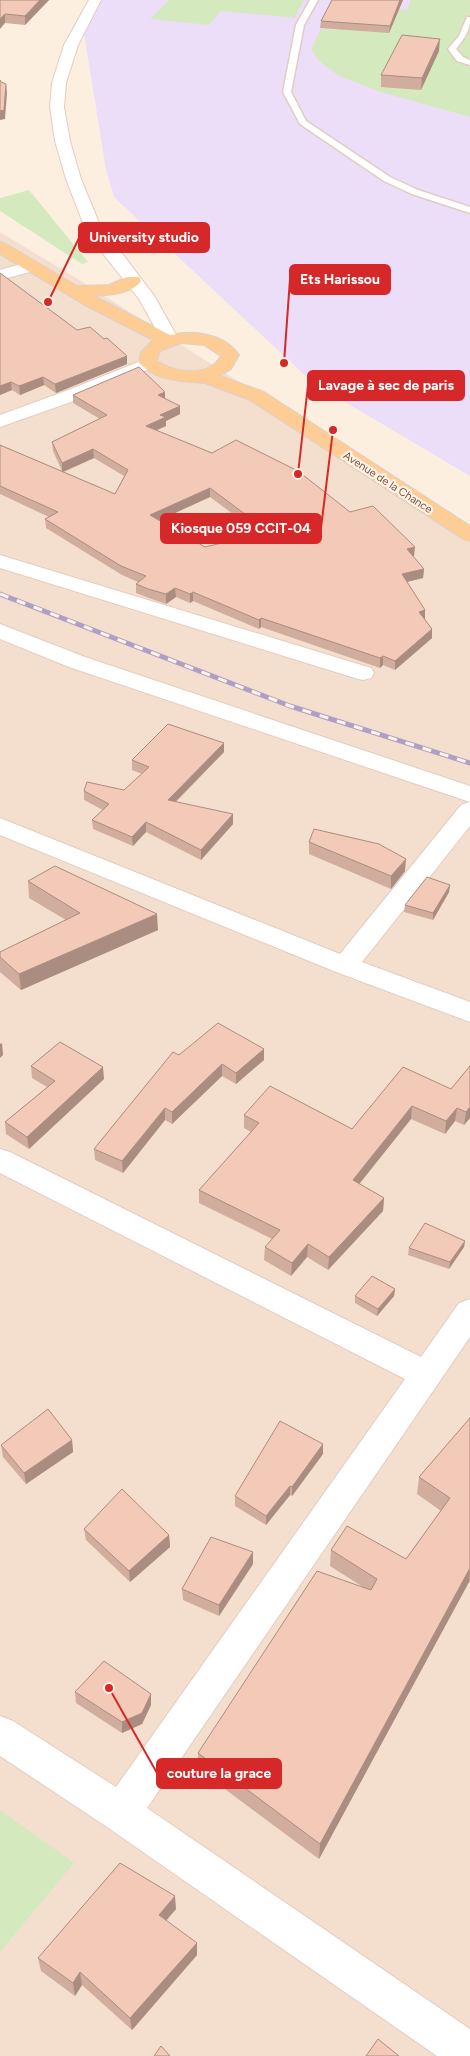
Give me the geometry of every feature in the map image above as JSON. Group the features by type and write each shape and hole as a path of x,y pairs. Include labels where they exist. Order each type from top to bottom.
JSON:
{"main road":[{"path":"0,247 89,300 125,326 149,356 155,369 169,374 188,376 208,374 228,364"},
{"path":"72,290 112,290 133,281"},
{"path":"89,300 169,340 149,356"},
{"name":"Avenue de la Chance","path":"169,340 193,338 211,340 224,346 230,355 228,364 257,396"},
{"name":"Avenue de la Chance","path":"188,376 208,378 257,396 470,535"}],"street":[{"path":"95,0 85,14 67,52 56,96 64,146 75,184 92,223 147,299 169,340"},
{"path":"0,275 31,266"},
{"path":"147,299 193,338"},
{"path":"0,421 78,393 149,356"},
{"path":"78,393 169,374"},
{"path":"2,564 363,673"},
{"path":"0,631 77,662 470,794"},
{"path":"345,966 470,810"},
{"path":"0,826 345,966 470,1012"},
{"path":"0,1160 427,1375"},
{"path":"121,1813 470,1312"},
{"path":"0,1734 121,1813 470,2054"}],"lane":[{"path":"314,0 300,25 287,92 303,122 387,179 414,192 470,210"},
{"path":"470,19 462,37 452,49 460,59 470,63"}],"shaded area":[{"path":"102,0 470,0 470,476 313,383 114,197 106,170 83,27"},
{"path":"0,232 81,281 470,529 470,2056 0,2056"}],"green space":[{"path":"169,0 304,0 295,18 221,11 209,25 150,19"},
{"path":"411,0 470,0 470,117 381,92 339,76 319,61 311,49 321,29 337,30 343,21 359,10 377,8 407,10"},
{"path":"29,190 88,262 82,264 0,211 0,198"},
{"path":"0,1810 74,1863 0,1952"}],"building":[{"path":"0,0 40,0 25,16 5,14 0,19"},
{"path":"332,0 400,0 390,26 321,21"},
{"path":"402,35 440,39 422,78 381,75"},
{"path":"0,80 6,84 4,110 0,111"},
{"path":"0,273 77,330 90,327 104,339 107,338 127,356 55,384 43,377 19,386 11,382 0,386"},
{"path":"139,367 165,392 158,395 180,406 160,415 166,417 146,426 212,453 236,440 298,471 350,512 373,506 415,547 407,549 424,569 402,574 425,610 419,612 432,629 395,661 383,656 380,658 261,618 259,620 193,592 190,594 175,588 166,594 136,584 146,576 121,566 45,519 58,512 0,486 0,445 115,494 128,470 93,449 62,463 52,442 107,415 73,395","holes":["210,488 269,532 205,547 150,515"]},
{"path":"168,724 224,743 168,800 233,814 201,850 146,822 132,837 92,820 109,804 84,791 87,782 124,790 149,767 132,760"},
{"path":"314,829 379,844 406,859 391,876 309,842"},
{"path":"55,866 157,914 19,974 0,957 0,952 80,913 28,881"},
{"path":"427,877 450,885 433,913 405,905"},
{"path":"218,1023 264,1049 236,1073 222,1064 172,1112 165,1108 122,1161 94,1149 173,1052 179,1055"},
{"path":"60,1042 103,1067 27,1137 5,1122 55,1081 31,1066"},
{"path":"470,1066 470,1107 466,1112 457,1108 446,1121 412,1106 353,1180 384,1198 329,1257 308,1244 292,1263 265,1247 280,1230 199,1190 259,1123 244,1115 270,1086 352,1129 403,1067 451,1089"},
{"path":"425,1223 465,1241 450,1262 409,1248"},
{"path":"372,1276 395,1289 378,1309 355,1296"},
{"path":"48,1409 72,1440 24,1473 1,1445"},
{"path":"470,1418 470,1568 320,1844 198,1753 317,1571 371,1590 377,1579 331,1550 347,1526 406,1559 450,1498 419,1477"},
{"path":"280,1421 323,1444 292,1487 290,1486 266,1516 235,1496"},
{"path":"122,1489 169,1535 129,1571 84,1529"},
{"path":"211,1537 253,1552 219,1605 182,1589"},
{"path":"104,1661 151,1694 142,1713 122,1722 75,1692"},
{"path":"120,1863 175,1896 159,1915 197,1943 130,2018 80,1972 73,1983 38,1958"},
{"path":"378,2039 399,2056 366,2056"},
{"path":"161,2046 170,2056 154,2056"}],"railway":[{"path":"0,594 290,706 470,763"}],"place":[{"name":"University studio","path":"48,302"},
{"name":"Ets Harissou","path":"284,363"},
{"name":"Kiosque 059 CCIT-04","path":"333,430"},
{"name":"Lavage à sec de paris","path":"298,474"},
{"name":"couture la grace","path":"109,1688"}]}
